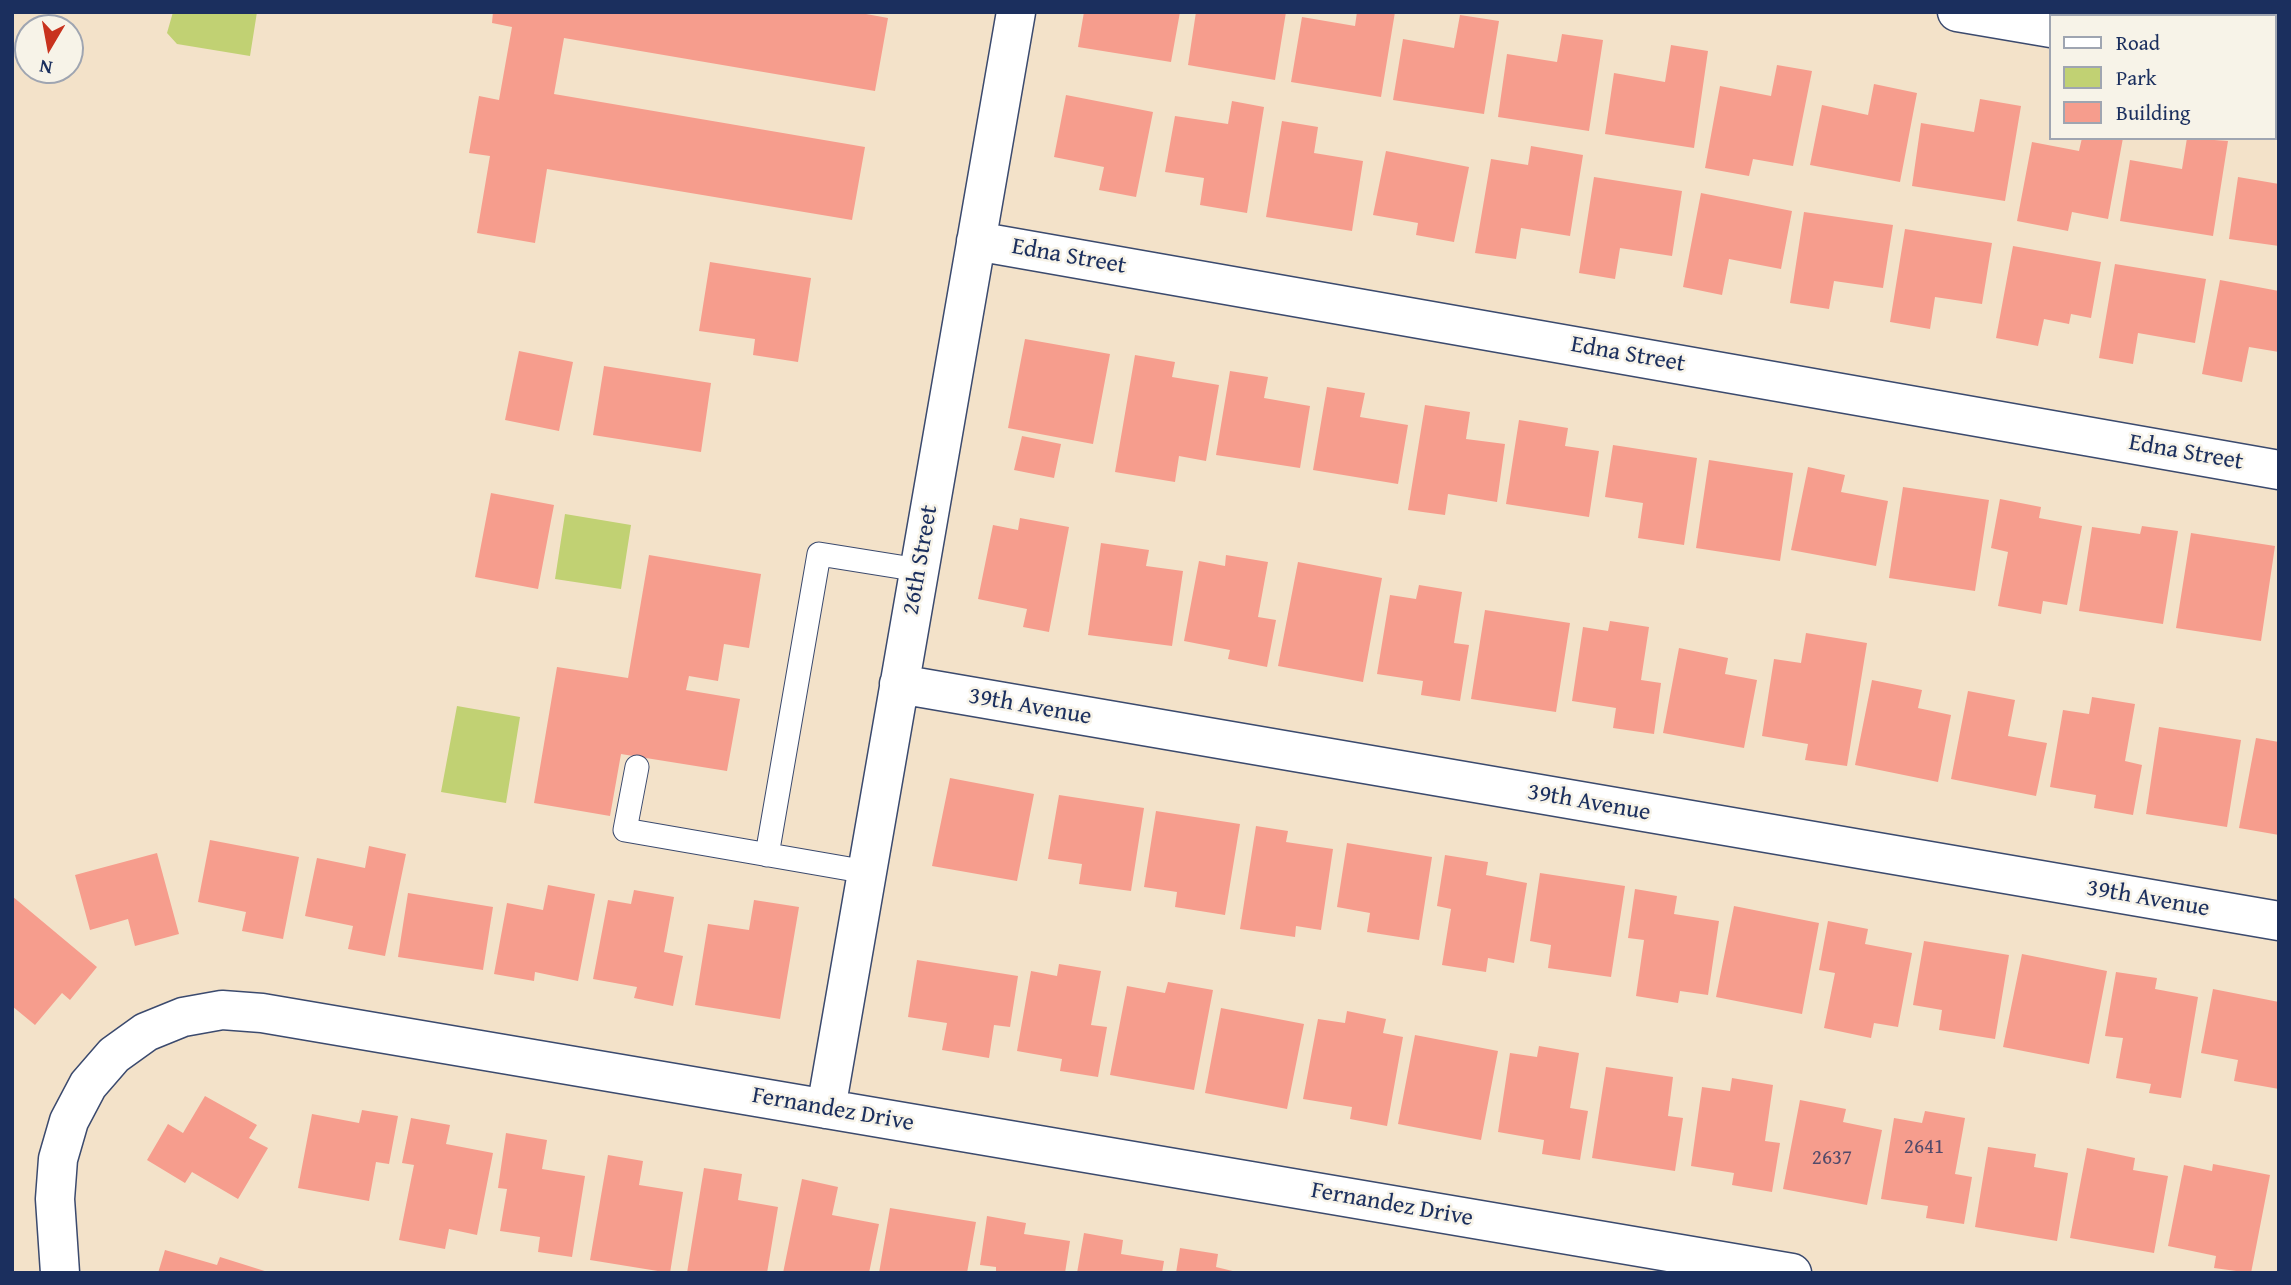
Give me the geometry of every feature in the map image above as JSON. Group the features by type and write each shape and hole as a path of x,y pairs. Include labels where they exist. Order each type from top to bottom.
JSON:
{"street":[{"name":"26th Street","path":"826,1109 1016,12"},
{"path":"1957,12 2050,28"},
{"name":"Edna Street","path":"976,241 2279,470"},
{"name":"39th Avenue","path":"899,684 2279,921"},
{"name":"Fernandez Drive","path":"60,1273 55,1199 58,1159 69,1121 88,1085 114,1055 146,1032 183,1017 222,1010 262,1013 1792,1273"}],"lane":[{"path":"767,855 819,554 919,570"},
{"path":"637,767 625,831 867,872"}],"green space":[{"path":"173,12 257,12 250,56 177,44 167,33"},
{"path":"565,514 631,525 621,589 555,579"},
{"path":"457,706 520,717 506,803 441,792"}],"building":[{"path":"493,12 855,12 888,18 875,91 564,38 554,94 865,147 852,220 547,169 535,243 477,233 490,156 469,153 479,96 499,100 512,27 492,23"},
{"path":"1084,12 1180,12 1171,62 1078,47"},
{"path":"1196,12 1286,12 1275,80 1188,65"},
{"path":"1357,12 1395,12 1381,97 1291,82 1302,17 1355,26"},
{"path":"1460,15 1499,21 1484,114 1393,100 1403,39 1454,48"},
{"path":"1562,34 1603,40 1589,131 1498,117 1507,54 1557,62"},
{"path":"1671,45 1708,51 1694,148 1605,134 1614,73 1665,82"},
{"path":"1777,65 1812,71 1793,166 1753,159 1749,176 1705,168 1720,86 1771,96"},
{"path":"1874,84 1917,93 1900,182 1810,165 1822,105 1868,115"},
{"path":"1066,95 1153,112 1136,197 1099,190 1104,167 1054,157"},
{"path":"1980,99 2021,106 2005,201 1912,186 1921,123 1974,132"},
{"path":"1232,101 1264,107 1247,213 1200,205 1204,178 1165,172 1175,116 1228,124"},
{"path":"1282,121 1318,127 1314,153 1363,161 1352,231 1266,217"},
{"path":"2082,140 2123,140 2108,219 2072,212 2068,231 2017,221 2032,142 2079,151"},
{"path":"2187,140 2228,141 2213,236 2120,221 2130,160 2182,169"},
{"path":"1531,146 1583,155 1570,236 1521,228 1516,259 1475,253 1491,159 1528,165"},
{"path":"1386,151 1469,167 1454,242 1416,235 1418,223 1373,215"},
{"path":"1594,177 1682,191 1672,256 1620,248 1615,279 1579,273"},
{"path":"2238,177 2279,184 2279,246 2229,239"},
{"path":"1701,193 1792,211 1781,269 1729,259 1722,295 1683,287"},
{"path":"1804,212 1893,225 1883,288 1834,281 1829,309 1790,303"},
{"path":"1905,229 1992,243 1982,304 1935,297 1930,329 1890,322"},
{"path":"2013,246 2101,262 2091,318 2071,314 2069,324 2044,319 2038,346 1996,338"},
{"path":"710,262 811,278 798,362 753,355 755,339 699,331"},
{"path":"2115,264 2206,279 2195,343 2138,333 2133,364 2099,358"},
{"path":"2220,280 2279,291 2279,352 2249,347 2242,382 2202,374"},
{"path":"1025,339 1110,354 1093,444 1008,428"},
{"path":"519,351 573,362 559,431 505,420"},
{"path":"1135,355 1175,362 1172,377 1219,385 1206,461 1179,456 1175,482 1115,472"},
{"path":"604,366 711,383 701,452 593,435"},
{"path":"1230,371 1268,377 1264,398 1310,406 1300,468 1216,455"},
{"path":"1327,387 1365,393 1360,417 1408,425 1398,484 1313,470"},
{"path":"1425,405 1470,412 1466,439 1505,444 1497,502 1448,494 1445,515 1408,510"},
{"path":"1519,420 1568,428 1565,446 1599,451 1589,517 1506,504"},
{"path":"1022,436 1061,444 1054,478 1014,470"},
{"path":"1613,445 1697,458 1684,545 1638,538 1643,503 1605,497"},
{"path":"1709,460 1793,473 1780,561 1696,548"},
{"path":"1808,467 1845,475 1841,492 1888,501 1876,566 1791,550"},
{"path":"1903,487 1989,500 1975,591 1889,578"},
{"path":"491,493 554,505 538,589 475,577"},
{"path":"2000,499 2041,507 2039,518 2082,526 2067,605 2043,601 2041,614 1998,606 2008,552 1991,548"},
{"path":"1020,518 1069,527 1049,632 1023,627 1027,609 978,599 993,525 1018,530"},
{"path":"2142,526 2178,531 2163,624 2079,611 2092,527 2140,534"},
{"path":"2191,533 2275,546 2261,641 2176,628"},
{"path":"1101,543 1149,550 1146,566 1183,571 1172,646 1088,635"},
{"path":"649,555 761,574 749,648 724,644 718,681 689,676 686,690 740,699 727,771 621,754 610,816 534,803 557,667 628,678"},
{"path":"1226,555 1268,562 1258,617 1276,620 1267,667 1228,659 1230,650 1184,641 1199,561 1225,566"},
{"path":"1298,562 1382,578 1363,682 1278,666"},
{"path":"1419,585 1462,592 1454,643 1469,645 1460,701 1421,695 1423,681 1377,674 1390,595 1416,599"},
{"path":"1485,610 1570,623 1556,712 1471,699"},
{"path":"1610,621 1649,627 1641,680 1661,683 1654,734 1613,728 1616,708 1572,701 1583,627 1608,631"},
{"path":"1806,633 1867,643 1847,766 1805,760 1808,744 1762,736 1774,659 1801,663"},
{"path":"1679,648 1728,658 1725,674 1757,680 1744,748 1663,733"},
{"path":"1872,680 1922,690 1918,708 1951,715 1938,782 1855,765"},
{"path":"1968,691 2015,700 2008,736 2047,743 2036,796 1951,779"},
{"path":"2092,697 2135,704 2125,761 2142,765 2133,815 2094,808 2096,795 2050,787 2063,710 2089,714"},
{"path":"2159,727 2241,740 2227,827 2146,814"},
{"path":"2256,738 2279,742 2279,835 2239,828"},
{"path":"950,778 1034,794 1017,881 932,866"},
{"path":"1059,795 1144,808 1131,891 1079,884 1082,864 1048,859"},
{"path":"1156,811 1240,824 1225,915 1175,907 1177,892 1144,887"},
{"path":"1256,826 1288,831 1286,842 1333,849 1321,930 1296,926 1295,937 1240,929"},
{"path":"210,840 299,857 283,939 242,931 246,912 198,902"},
{"path":"1347,843 1432,857 1419,940 1367,932 1370,913 1337,907"},
{"path":"369,846 406,854 385,956 348,949 353,926 305,916 317,858 365,868"},
{"path":"157,853 179,934 135,946 128,919 90,930 75,875"},
{"path":"1445,855 1488,862 1486,875 1527,883 1514,963 1488,958 1486,972 1442,965 1451,909 1437,906"},
{"path":"1540,873 1625,886 1611,977 1548,968 1551,945 1530,941"},
{"path":"548,885 595,894 578,981 535,972 534,981 494,974 507,903 543,910"},
{"path":"1635,889 1677,896 1674,914 1719,921 1708,995 1680,991 1678,1003 1636,996 1644,940 1628,938"},
{"path":"634,890 674,897 664,952 683,956 673,1006 634,998 637,987 593,979 608,900 631,904"},
{"path":"408,893 493,907 483,970 398,957"},
{"path":"12,896 97,967 70,1000 62,993 35,1025 12,1006"},
{"path":"754,900 799,907 780,1019 695,1005 708,924 749,930"},
{"path":"1734,906 1819,923 1802,1014 1716,997"},
{"path":"1828,921 1868,929 1865,944 1912,953 1898,1027 1874,1023 1871,1038 1824,1028 1835,973 1819,970"},
{"path":"1924,941 2009,955 1995,1039 1939,1030 1942,1010 1913,1005"},
{"path":"2022,954 2107,971 2089,1064 2003,1047"},
{"path":"917,960 1018,976 1010,1027 994,1025 989,1058 942,1050 947,1023 908,1017"},
{"path":"1059,964 1101,971 1091,1025 1107,1027 1098,1077 1060,1071 1062,1059 1017,1051 1031,971 1057,976"},
{"path":"2116,972 2157,978 2155,989 2198,997 2181,1098 2149,1093 2151,1084 2116,1078 2123,1038 2105,1036"},
{"path":"1168,982 1213,990 1194,1090 1110,1075 1127,986 1165,993"},
{"path":"2213,989 2279,1002 2279,1089 2234,1081 2238,1060 2201,1053"},
{"path":"1221,1008 1304,1024 1287,1109 1205,1093"},
{"path":"1347,1011 1386,1019 1383,1033 1403,1037 1387,1126 1350,1119 1352,1107 1303,1099 1318,1019 1345,1023"},
{"path":"1415,1035 1498,1051 1481,1140 1398,1124"},
{"path":"1539,1046 1579,1053 1570,1108 1588,1111 1580,1160 1542,1154 1544,1140 1498,1132 1510,1053 1537,1057"},
{"path":"1606,1067 1673,1077 1668,1116 1683,1118 1675,1171 1592,1158"},
{"path":"1732,1078 1773,1085 1765,1141 1780,1143 1772,1192 1732,1185 1734,1173 1691,1166 1702,1087 1730,1091"},
{"path":"205,1096 257,1125 249,1138 268,1148 238,1199 192,1172 185,1183 147,1160 168,1124 183,1133"},
{"path":"1800,1100 1846,1109 1843,1122 1882,1130 1867,1205 1783,1189"},
{"path":"362,1110 398,1116 389,1164 376,1162 369,1201 298,1188 312,1114 359,1123"},
{"path":"1925,1111 1965,1118 1955,1174 1972,1177 1964,1224 1926,1218 1928,1206 1881,1199 1894,1118 1922,1123"},
{"path":"411,1118 450,1125 446,1144 493,1153 477,1235 449,1229 445,1249 399,1240 414,1165 402,1163"},
{"path":"506,1133 547,1140 542,1169 585,1176 572,1257 538,1252 540,1237 500,1231 507,1189 498,1188"},
{"path":"1988,1147 2036,1154 2034,1167 2068,1173 2057,1241 1975,1227"},
{"path":"2087,1148 2135,1158 2133,1170 2168,1176 2154,1253 2070,1238"},
{"path":"608,1155 643,1161 639,1185 683,1192 670,1273 590,1260"},
{"path":"2213,1164 2270,1175 2251,1273 2214,1268 2216,1256 2168,1246 2184,1165 2212,1171"},
{"path":"704,1168 742,1174 738,1200 778,1207 767,1273 687,1273"},
{"path":"802,1179 838,1187 832,1215 879,1224 869,1273 783,1273"},
{"path":"890,1208 976,1222 967,1273 879,1273"},
{"path":"987,1216 1026,1223 1024,1234 1070,1241 1065,1273 996,1273 996,1267 980,1265"},
{"path":"1084,1233 1123,1240 1121,1254 1164,1261 1162,1273 1077,1273"},
{"path":"1180,1248 1218,1254 1216,1267 1241,1273 1176,1273"},
{"path":"165,1250 217,1265 220,1257 271,1273 158,1273"}]}
